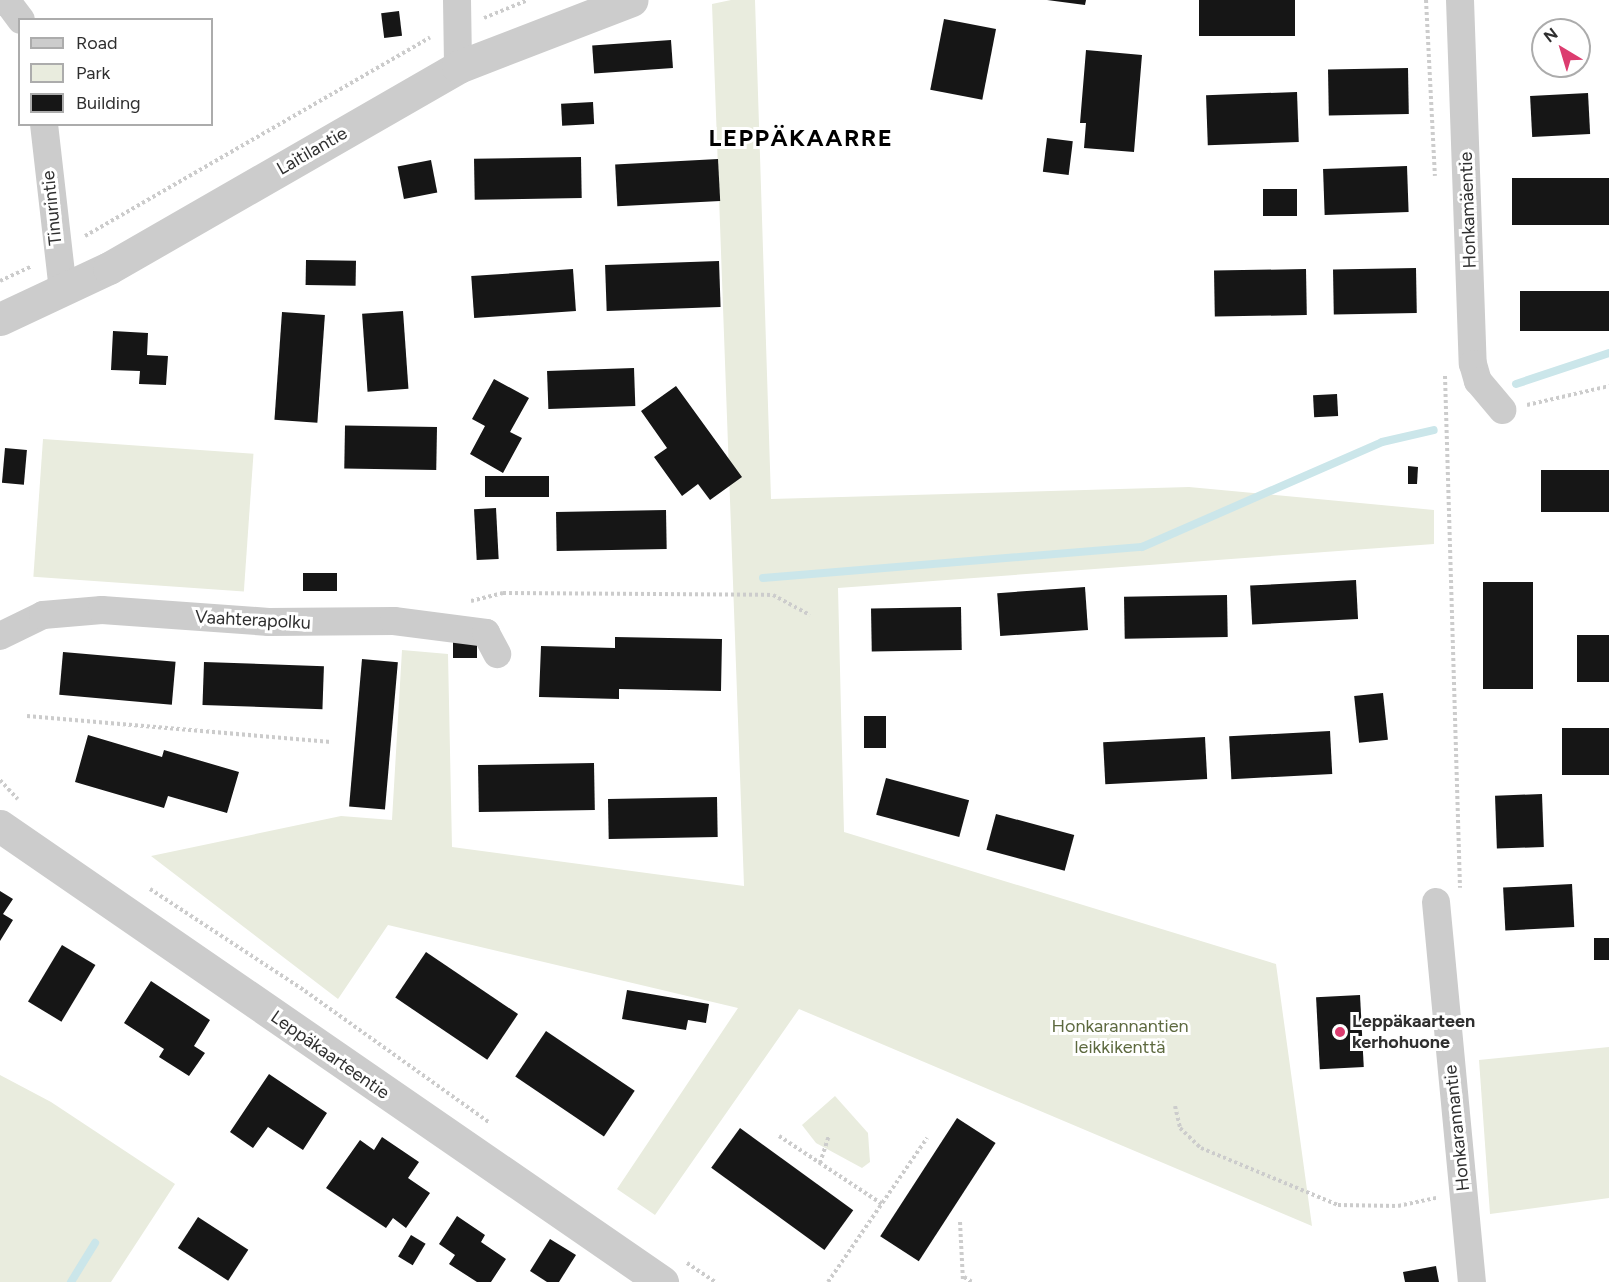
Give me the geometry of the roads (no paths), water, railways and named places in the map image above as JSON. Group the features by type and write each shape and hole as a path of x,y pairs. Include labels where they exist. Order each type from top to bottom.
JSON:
{"street":[{"path":"457,0 458,67"},
{"name":"Laitilantie","path":"0,319 63,292 458,67 632,0"},
{"name":"Honkamäentie","path":"1460,0 1473,364 1478,381 1502,410"},
{"path":"0,1 9,4 20,18"},
{"name":"Tinurintie","path":"44,126 63,292"},
{"name":"Vaahterapolku","path":"0,636 43,615 102,610 269,622 394,621 486,633 497,654"},
{"name":"Leppäkaarteentie","path":"0,826 662,1282"},
{"name":"Honkarannantie","path":"1436,902 1472,1282"}],"waterway":[{"path":"1516,384 1609,353"},
{"path":"763,578 1142,547 1382,442 1434,430"},
{"path":"71,1282 95,1243"}],"place":[{"name":"Leppäkaarteen kerhohuone","path":"1340,1032"}],"district":[{"name":"LEPPÄKAARRE","path":"801,138"}],"park label":[{"name":"Honkarannantien leikkikenttä","path":"1120,1037"}]}
